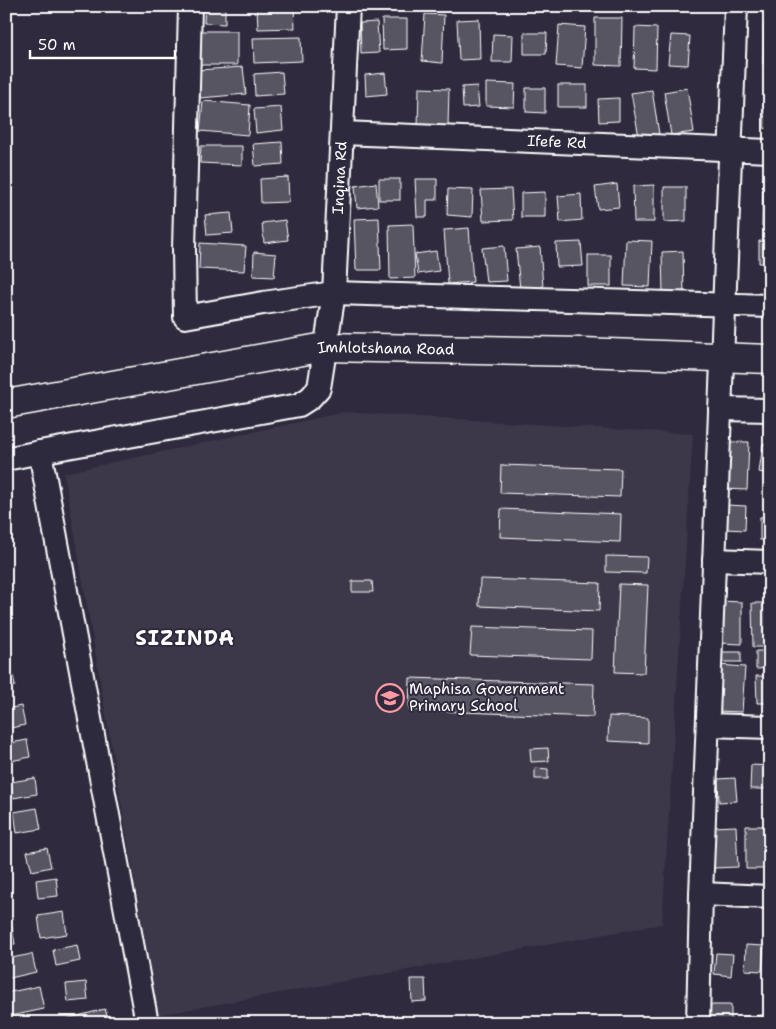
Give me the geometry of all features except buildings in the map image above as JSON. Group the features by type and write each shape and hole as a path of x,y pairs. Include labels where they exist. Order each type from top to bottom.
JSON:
{"street":[{"path":"190,6 184,249 185,317 334,293 770,306"},
{"name":"Inqina Rd","path":"6,459 299,406 319,388 334,293 348,6"},
{"path":"698,1023 701,894 736,6"},
{"name":"Ifefe Rd","path":"343,133 770,151"},
{"name":"Imhlotshana Road","path":"6,404 326,347 582,352 770,359"},
{"path":"720,409 770,410"},
{"path":"40,452 147,1023"},
{"path":"714,560 770,562"},
{"path":"708,725 770,727"},
{"path":"701,894 770,897"}],"shaded area":[{"name":"Maphisa Government Primary School","path":"345,412 693,434 662,924 158,1015 64,473"}],"place":[{"name":"Maphisa Government Primary School","path":"390,698"}],"district":[{"name":"SIZINDA","path":"185,638"}]}
